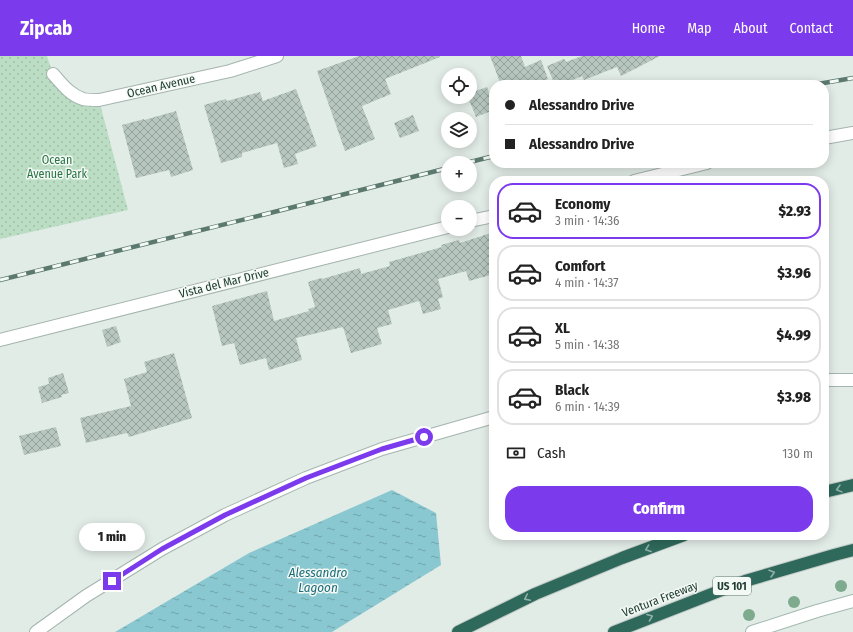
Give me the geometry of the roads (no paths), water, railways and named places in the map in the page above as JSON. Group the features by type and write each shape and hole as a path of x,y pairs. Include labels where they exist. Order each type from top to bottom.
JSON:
{"highway":[{"path":"829,491 853,485"},
{"path":"458,632 535,594 622,558 671,540"},
{"name":"Ventura Freeway","path":"614,632 745,581 853,550"}],"street":[{"name":"Ocean Avenue","path":"53,74 73,95 84,99 99,100 230,71 277,56"},
{"path":"829,137 853,133"},
{"path":"654,176 687,168"},
{"path":"477,220 489,217"},
{"name":"Vista del Mar Drive","path":"0,340 441,229"},
{"path":"829,380 853,380"},
{"path":"36,632 86,596 162,549 225,515 306,478 382,449 489,418"},
{"path":"752,632 853,601"}],"water":[{"name":"Alessandro Lagoon","path":"392,490 436,513 441,565 332,632 115,632 249,553"}],"railway":[{"path":"829,82 853,78"},
{"path":"477,160 489,157"},
{"path":"0,280 441,170"}],"park label":[{"name":"Ocean Avenue Park","path":"57,167"}]}
